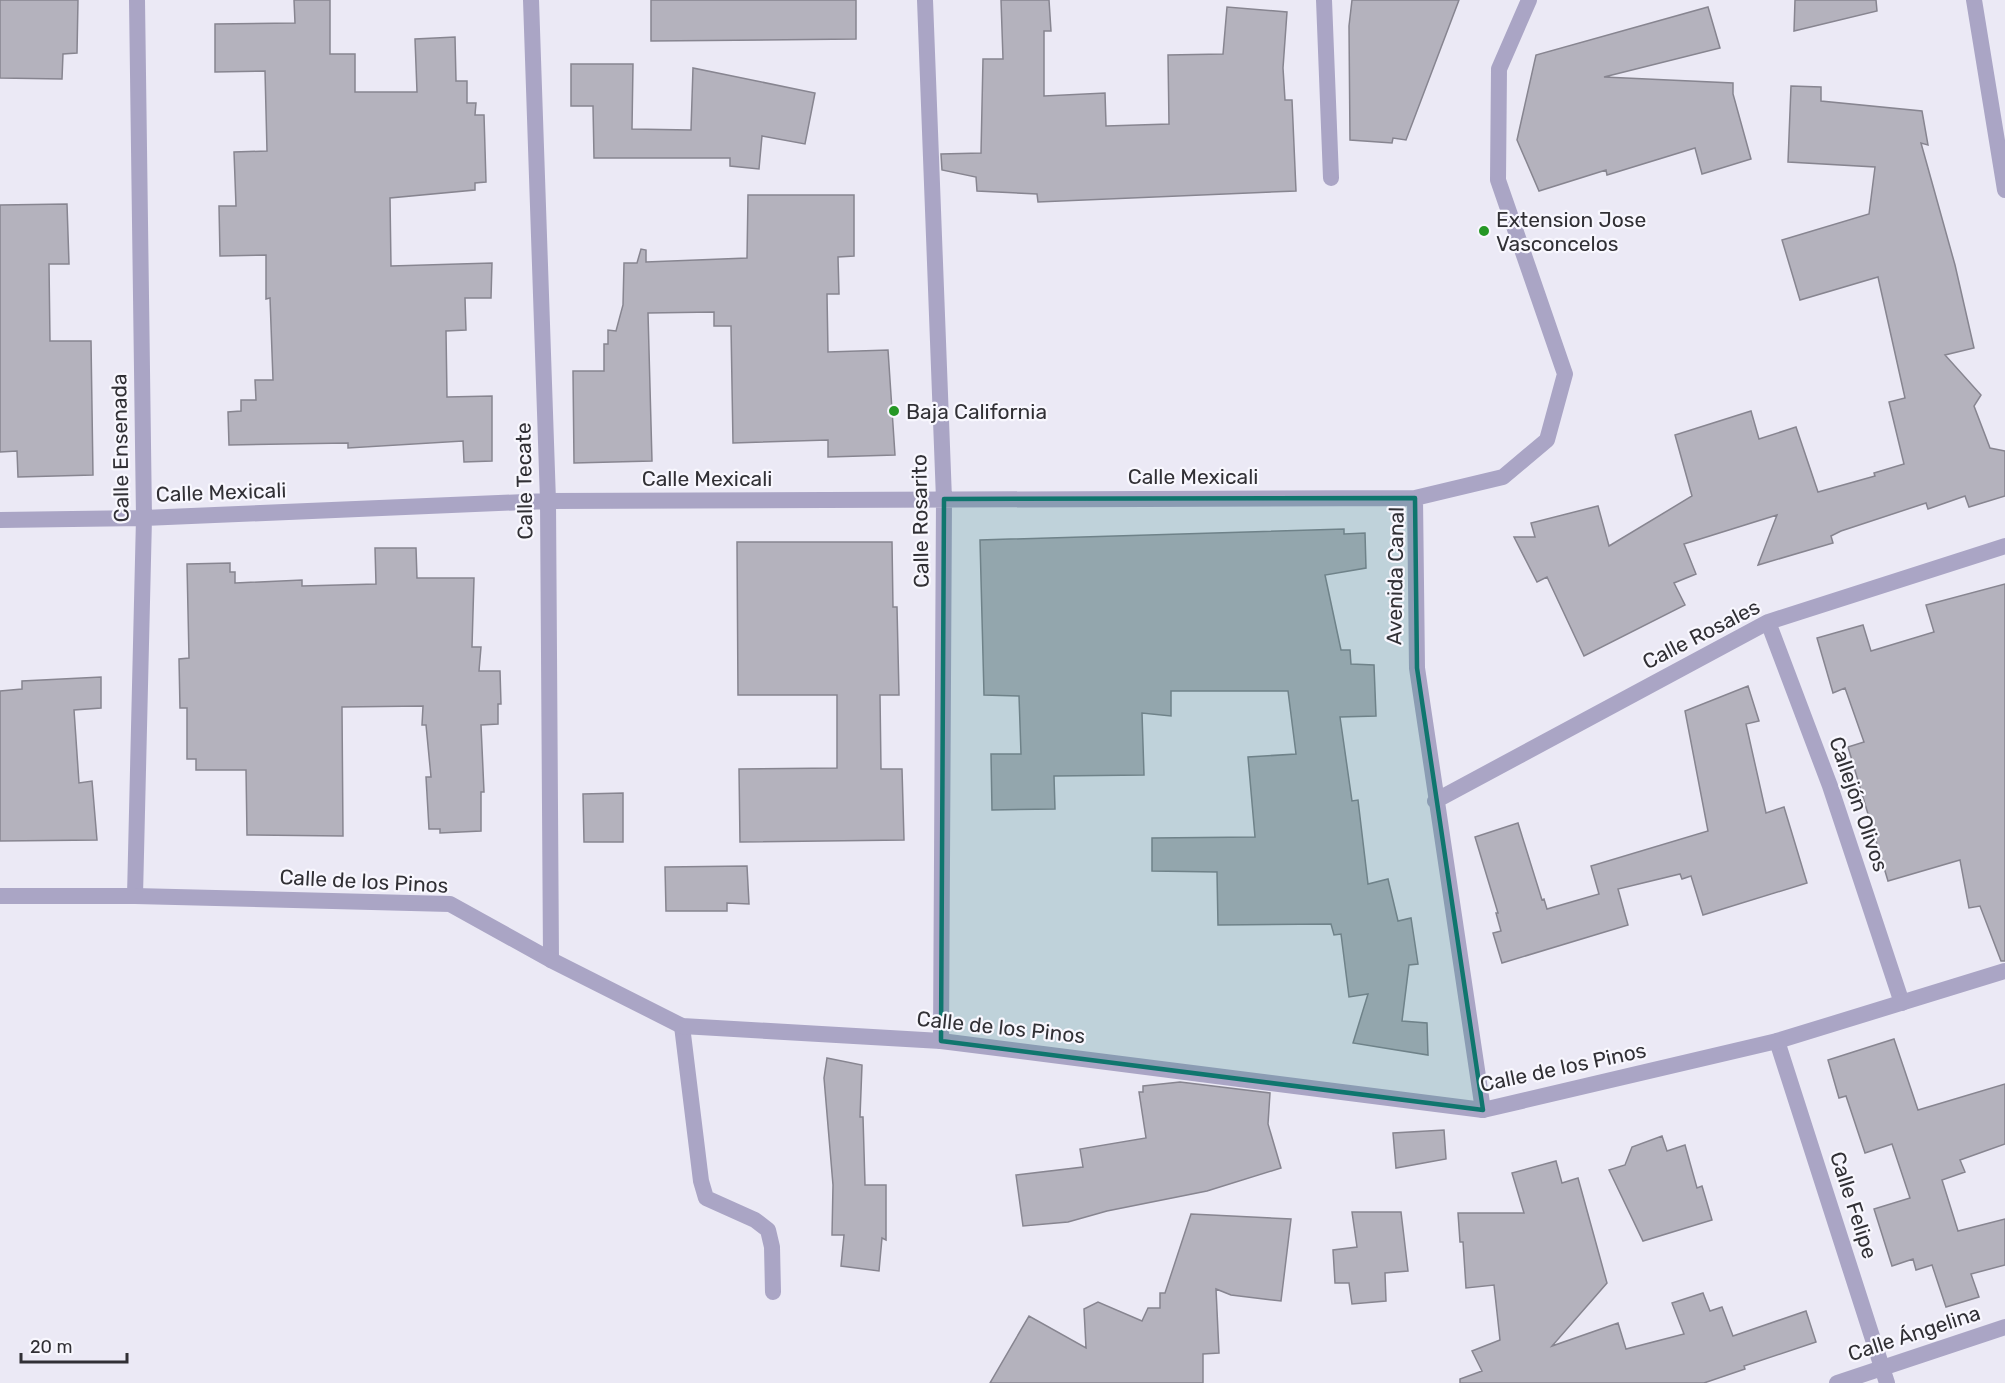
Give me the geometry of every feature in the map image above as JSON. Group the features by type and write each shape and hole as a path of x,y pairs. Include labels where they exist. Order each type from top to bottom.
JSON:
{"street":[{"name":"Calle Ensenada","path":"135,896 144,518 137,0"},
{"name":"Calle Tecate","path":"531,0 548,501 551,960"},
{"name":"Calle Rosarito","path":"925,0 944,500 941,1041"},
{"path":"1324,0 1330,178"},
{"name":"Avenida Canal","path":"1483,1110 1435,801 1417,668 1415,498 1503,477 1547,440 1565,374 1498,180 1499,69 1529,0"},
{"path":"1974,0 2005,190"},
{"name":"Calle Mexicali","path":"0,520 144,518 548,501 1415,498"},
{"name":"Calle Rosales","path":"1435,801 1768,622 2005,546"},
{"name":"Callejón Olivos","path":"1768,622 1830,786 1902,1003"},
{"name":"Calle de los Pinos","path":"0,896 135,896 450,904 551,960 682,1026 941,1041 1483,1110 1777,1041 2005,971"},
{"path":"682,1026 701,1181 706,1198 755,1220 768,1230 772,1247 772,1292"},
{"name":"Calle Felipe","path":"1777,1041 1885,1375"},
{"name":"Calle Ángelina","path":"1838,1383 1885,1375 2005,1327"}],"highlighted area":[{"path":"1415,498 1417,668 1483,1110 941,1041 944,499"}],"building":[{"path":"0,0 78,0 77,53 63,54 62,79 0,78"},
{"path":"294,0 330,0 330,54 355,54 355,92 417,92 415,39 455,37 456,81 467,81 467,103 476,103 475,115 484,115 486,182 475,183 475,190 390,198 391,266 492,263 491,298 465,298 466,330 446,331 447,397 492,396 492,461 464,462 463,441 348,448 348,443 229,445 228,412 241,411 241,400 256,400 255,380 273,380 270,298 266,299 266,255 220,256 219,206 236,206 234,152 267,151 265,71 215,72 215,24 295,23"},
{"path":"651,0 856,0 856,39 651,41"},
{"path":"1001,0 1049,0 1051,31 1044,31 1044,96 1105,93 1106,126 1169,124 1168,55 1223,54 1227,7 1287,12 1283,68 1285,100 1292,100 1296,191 1038,202 1037,194 977,191 976,177 942,170 941,154 981,153 983,59 1003,59"},
{"path":"1352,0 1459,0 1406,140 1393,138 1392,143 1350,140 1349,26"},
{"path":"1795,0 1876,0 1877,11 1794,31"},
{"path":"1708,7 1720,48 1604,77 1733,83 1733,94 1751,159 1702,174 1695,148 1607,175 1606,170 1539,191 1517,140 1536,55"},
{"path":"571,64 633,64 632,129 691,130 693,68 815,93 805,144 762,136 759,169 730,166 730,158 594,158 593,106 571,106"},
{"path":"1791,86 1821,87 1821,101 1922,111 1928,145 1921,143 1955,265 1974,348 1945,355 1981,395 1974,406 1990,448 2005,451 2005,496 1969,507 1965,496 1928,509 1926,503 1841,531 1831,536 1833,543 1758,565 1777,515 1684,544 1696,574 1674,583 1685,605 1584,656 1547,577 1537,582 1514,537 1535,537 1531,523 1598,506 1609,546 1692,496 1675,435 1751,411 1759,439 1796,427 1818,492 1875,476 1874,473 1904,464 1889,402 1905,398 1878,277 1800,300 1782,240 1869,214 1875,167 1788,162"},
{"path":"748,195 854,195 854,256 838,257 839,294 827,294 828,352 888,350 895,455 828,457 828,440 733,443 731,326 714,326 714,312 648,313 652,461 574,463 573,371 604,371 604,344 608,344 608,330 616,331 623,305 624,263 637,263 641,249 646,250 646,262 747,258"},
{"path":"67,204 69,264 49,264 50,341 91,341 93,475 18,477 17,451 0,452 0,205"},
{"path":"1344,529 1344,534 1365,533 1366,568 1325,575 1341,650 1350,650 1351,664 1374,665 1376,716 1340,717 1352,801 1358,800 1368,884 1388,879 1398,921 1411,918 1418,964 1409,965 1402,1021 1427,1023 1428,1055 1353,1043 1368,994 1349,997 1341,934 1334,935 1331,924 1218,925 1217,872 1152,871 1152,838 1255,837 1248,757 1296,754 1288,691 1171,691 1171,716 1142,713 1144,775 1054,776 1055,809 992,810 991,754 1021,754 1019,696 984,695 980,540"},
{"path":"737,542 892,542 893,607 897,607 899,695 880,695 881,769 902,769 904,840 740,842 739,769 837,768 837,695 738,695"},
{"path":"375,548 416,548 417,578 474,578 472,647 481,647 479,671 500,671 501,704 498,704 498,724 481,725 484,792 481,792 481,831 440,833 440,829 429,829 426,777 431,777 426,725 422,725 423,706 342,707 343,836 247,835 246,770 196,770 196,759 187,759 187,708 180,708 179,659 189,658 187,564 230,563 230,572 235,572 235,583 302,580 302,586 376,584"},
{"path":"2005,584 2005,961 2001,961 1980,906 1969,908 1960,860 1888,881 1848,747 1864,742 1845,688 1833,693 1817,638 1863,625 1871,651 1934,632 1926,605"},
{"path":"101,677 101,708 74,710 79,783 92,781 97,840 0,841 0,691 22,689 22,681"},
{"path":"1748,686 1759,721 1746,724 1766,813 1784,807 1807,883 1703,915 1691,876 1682,879 1680,874 1618,889 1628,925 1502,963 1493,933 1501,931 1496,913 1498,913 1475,837 1518,823 1542,900 1544,899 1547,909 1599,894 1591,866 1708,831 1685,711"},
{"path":"623,793 623,842 584,842 583,794"},
{"path":"747,866 749,904 727,903 727,911 666,911 665,867"},
{"path":"1894,1039 1918,1110 2005,1084 2005,1144 1960,1160 1965,1172 1942,1180 1958,1231 2005,1219 2005,1265 1971,1274 1979,1297 1946,1307 1932,1265 1916,1270 1913,1259 1892,1266 1874,1209 1910,1198 1892,1144 1865,1153 1846,1096 1839,1098 1828,1060"},
{"path":"827,1058 862,1065 860,1117 863,1117 865,1185 886,1185 886,1240 882,1238 879,1271 841,1266 844,1235 832,1235 833,1185 824,1078"},
{"path":"1180,1082 1270,1093 1268,1124 1281,1168 1207,1191 1107,1211 1068,1222 1023,1226 1016,1175 1083,1167 1080,1149 1146,1138 1139,1092 1143,1092 1143,1086"},
{"path":"1444,1130 1446,1159 1396,1168 1393,1133"},
{"path":"1662,1136 1667,1151 1685,1145 1697,1188 1702,1186 1712,1220 1643,1241 1609,1170 1625,1165 1632,1147"},
{"path":"1556,1161 1562,1183 1578,1178 1607,1283 1552,1346 1618,1323 1626,1349 1684,1334 1672,1303 1703,1293 1710,1311 1722,1307 1733,1336 1806,1311 1816,1342 1744,1366 1745,1369 1704,1383 1460,1383 1460,1379 1482,1371 1472,1351 1500,1340 1494,1285 1466,1288 1463,1242 1460,1242 1458,1213 1524,1213 1512,1173"},
{"path":"1352,1212 1401,1212 1408,1271 1385,1273 1386,1301 1352,1304 1349,1283 1335,1283 1333,1250 1357,1247"},
{"path":"1191,1214 1291,1219 1281,1301 1231,1295 1216,1289 1219,1353 1203,1354 1203,1383 990,1383 1029,1316 1086,1348 1084,1309 1098,1302 1142,1321 1148,1308 1160,1308 1160,1293 1165,1293"}],"place":[{"name":"Extension Jose Vasconcelos","path":"1484,231"},
{"name":"Baja California","path":"894,411"}]}
